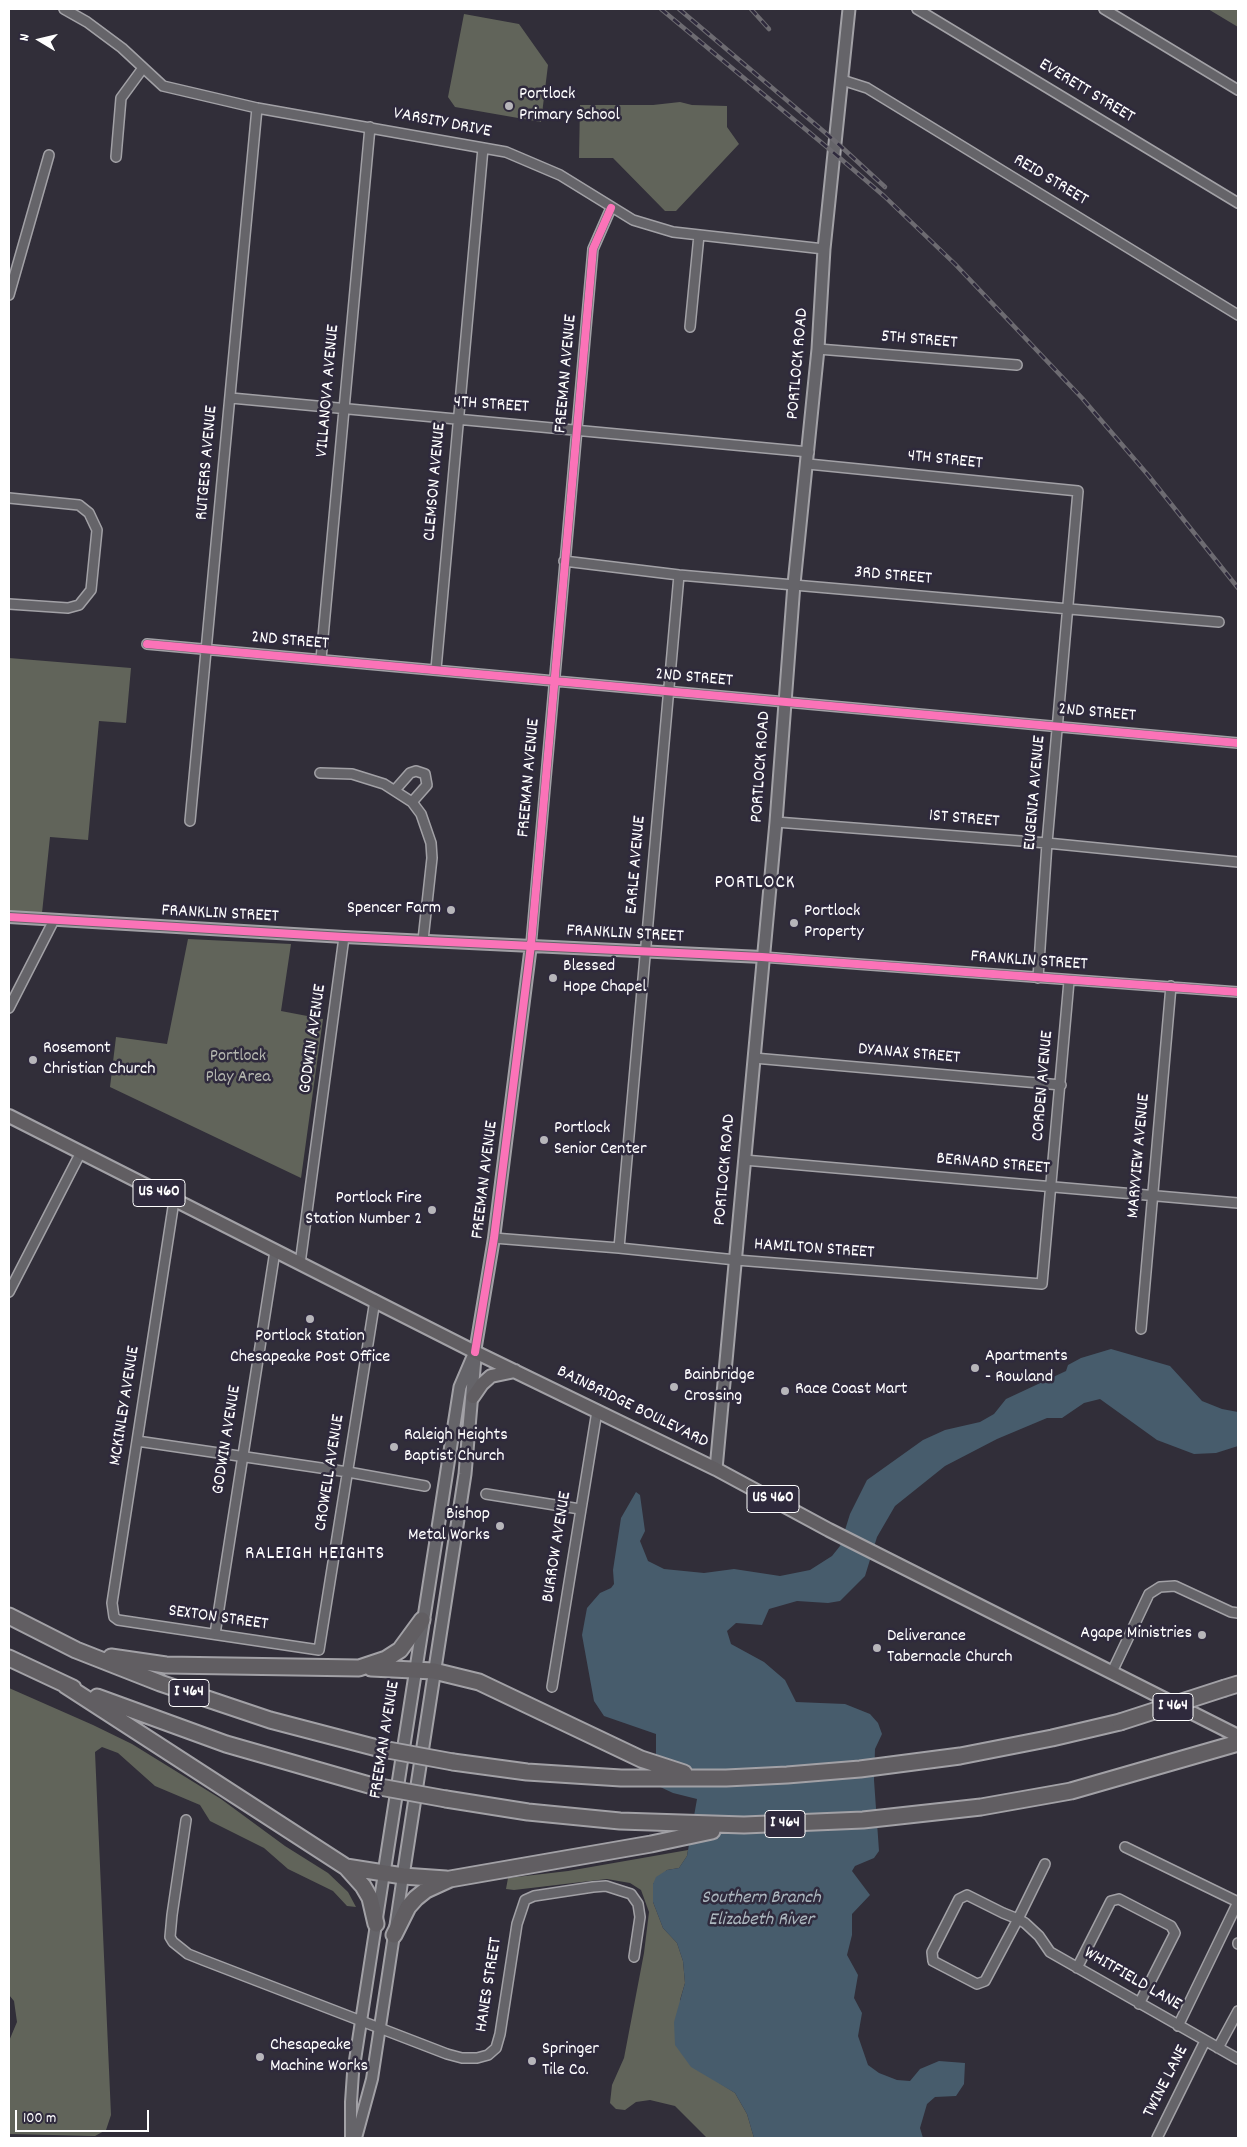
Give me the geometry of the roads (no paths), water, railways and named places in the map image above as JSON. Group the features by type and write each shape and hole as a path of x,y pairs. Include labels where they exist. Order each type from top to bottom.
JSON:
{"highway":[{"name":"I 464","path":"9,1616 60,1642 129,1671 228,1707 377,1748 453,1762 527,1772 642,1778 702,1778 786,1776 896,1765 1000,1749 1120,1722 1232,1686"},
{"path":"359,1668 386,1659 400,1650 422,1620"},
{"path":"60,1642 126,1660 166,1665 434,1671 479,1682 641,1759 702,1778"},
{"name":"I 464","path":"9,1658 65,1685 226,1744 369,1785 446,1799 567,1816 669,1823 744,1825 901,1816 981,1807 1071,1791 1238,1743"},
{"path":"65,1685 346,1867 363,1886 370,1898 376,1924"},
{"path":"346,1867 403,1876 450,1879 650,1844 677,1837 744,1825"},
{"path":"394,1935 408,1907 416,1898 426,1890 450,1879"}],"main road":[{"name":"PORTLOCK ROAD","path":"716,1469 776,822 794,584 808,464 824,249 849,9"},
{"name":"BAINBRIDGE BOULEVARD","path":"9,1116 475,1352 716,1469 830,1530 1238,1736"},
{"name":"FREEMAN AVENUE","path":"403,1876 465,1474 473,1397 475,1352"},
{"name":"FREEMAN AVENUE","path":"384,1873 422,1620 460,1387 475,1352"},
{"path":"473,1397 482,1384 491,1376 504,1372 516,1372"}],"street":[{"name":"VARSITY DRIVE","path":"64,9 88,22 122,48 163,86 257,108 506,152 560,175 611,208 649,226 699,235 824,249"},
{"name":"EVERETT STREET","path":"918,9 1238,203"},
{"path":"1104,9 1238,90"},
{"path":"116,157 121,98 143,68"},
{"name":"REID STREET","path":"842,80 867,88 1238,315"},
{"name":"RUTGERS AVENUE","path":"190,821 257,108"},
{"name":"VILLANOVA AVENUE","path":"321,659 370,127"},
{"name":"CLEMSON AVENUE","path":"436,670 457,420 483,148"},
{"path":"9,295 49,155"},
{"name":"FREEMAN AVENUE","path":"475,1352 494,1238 531,945 553,680 593,249 611,208"},
{"path":"690,327 699,235"},
{"name":"5TH STREET","path":"818,349 1017,365"},
{"name":"4TH STREET","path":"230,398 809,452"},
{"name":"4TH STREET","path":"808,464 1078,491"},
{"name":"EUGENIA AVENUE","path":"1038,978 1047,843 1078,491"},
{"path":"9,498 79,505 89,513 97,530 91,590 79,605 68,608 9,604"},
{"name":"3RD STREET","path":"564,561 679,575 1219,622"},
{"name":"EARLE AVENUE","path":"619,1248 679,575"},
{"name":"2ND STREET","path":"147,644 1238,743"},
{"path":"395,790 410,773 416,771 425,774 427,785 412,802"},
{"path":"320,773 352,774 371,779 395,790 412,802 421,814 427,828 432,858 423,940"},
{"name":"1ST STREET","path":"776,822 1047,843 1238,862"},
{"name":"FRANKLIN STREET","path":"9,917 344,937 762,957 1238,992"},
{"path":"9,1008 54,920"},
{"name":"GODWIN AVENUE","path":"300,1264 344,937"},
{"name":"CORDEN AVENUE","path":"1042,1284 1069,981"},
{"name":"MARYVIEW AVENUE","path":"1141,1329 1171,986"},
{"name":"DYANAX STREET","path":"754,1058 1061,1085"},
{"path":"9,1292 81,1152"},
{"name":"BERNARD STREET","path":"744,1160 1238,1203"},
{"name":"MCKINLEY AVENUE","path":"114,1617 112,1603 174,1201"},
{"name":"HAMILTON STREET","path":"494,1238 736,1260 1042,1284"},
{"name":"GODWIN AVENUE","path":"215,1634 275,1250"},
{"name":"CROWELL AVENUE","path":"319,1650 375,1300"},
{"name":"BURROW AVENUE","path":"552,1688 597,1411"},
{"path":"137,1441 348,1472 425,1486"},
{"path":"486,1494 580,1508"},
{"path":"1112,1672 1150,1594 1160,1587 1175,1586 1231,1612 1238,1613"},
{"name":"SEXTON STREET","path":"114,1617 127,1622 319,1650"},
{"name":"HANES STREET","path":"186,1820 178,1860 170,1937 184,1950 203,1960 362,2019 454,2056 477,2058 488,2055 496,2048 500,2034 516,1924 525,1900 534,1896 599,1886 619,1889 631,1894 638,1904 640,1917 634,1957"},
{"path":"1125,1847 1238,1902 1178,2026"},
{"path":"1018,1919 1045,1864"},
{"name":"FREEMAN AVENUE","path":"351,2138 350,2102 384,1873"},
{"name":"FREEMAN AVENUE","path":"356,2138 372,2078 403,1876"},
{"name":"WHITFIELD LANE","path":"1018,1919 985,1981 977,1984 933,1961 932,1952 959,1899 967,1895 1018,1919 1025,1923 1039,1936 1050,1952 1238,2059"},
{"path":"1077,1968 1111,1901 1120,1899 1171,1926 1175,1934 1139,2004"},
{"path":"1218,2048 1238,2011"},
{"name":"TWINE LANE","path":"1157,2138 1206,2041"}],"water":[{"name":"Southern Branch Elizabeth River","path":"1111,1349 1170,1366 1202,1401 1222,1409 1238,1412 1238,1446 1216,1453 1194,1454 1157,1440 1100,1399 1084,1403 1062,1418 1047,1418 997,1439 945,1466 895,1506 877,1537 865,1576 840,1601 828,1603 797,1601 769,1609 762,1625 736,1623 727,1631 731,1644 764,1662 785,1680 796,1702 845,1704 870,1714 878,1723 882,1734 875,1749 874,1780 879,1851 874,1858 855,1866 852,1871 870,1895 852,1914 852,1935 847,1955 858,1975 854,1998 862,2013 858,2036 868,2065 879,2073 897,2080 910,2081 920,2069 939,2061 965,2063 964,2084 956,2096 935,2097 927,2104 920,2128 923,2138 754,2138 747,2114 735,2093 691,2067 675,2045 674,2022 685,1983 683,1961 677,1943 663,1928 653,1902 653,1884 656,1877 667,1870 679,1868 687,1856 697,1799 673,1793 656,1785 656,1734 604,1716 594,1701 582,1635 587,1608 600,1593 611,1588 614,1584 613,1570 621,1518 636,1492 640,1495 645,1531 640,1541 648,1561 664,1569 704,1573 734,1569 780,1576 810,1570 832,1556 840,1546 850,1514 867,1480 923,1440 945,1430 980,1422 994,1414 1006,1399 1066,1371 1068,1365 1081,1358"}],"railway":[{"path":"661,9 884,196 955,264 1082,398 1148,475 1238,588"},
{"path":"679,9 835,141 885,187"},
{"path":"751,9 769,29"}],"place":[{"name":"Portlock Primary School","path":"509,106"},
{"name":"Spencer Farm","path":"451,910"},
{"name":"Portlock Property","path":"794,923"},
{"name":"Blessed Hope Chapel","path":"553,978"},
{"name":"Rosemont Christian Church","path":"33,1060"},
{"name":"Portlock Senior Center","path":"544,1140"},
{"name":"Portlock Fire Station Number 2","path":"432,1210"},
{"name":"Portlock Station Chesapeake Post Office","path":"310,1319"},
{"name":"Apartments - Rowland","path":"975,1368"},
{"name":"Bainbridge Crossing","path":"674,1387"},
{"name":"Race Coast Mart","path":"785,1391"},
{"name":"Raleigh Heights Baptist Church","path":"394,1447"},
{"name":"Bishop Metal Works","path":"500,1526"},
{"name":"Agape Ministries","path":"1202,1635"},
{"name":"Deliverance Tabernacle Church","path":"877,1648"},
{"name":"Chesapeake Machine Works","path":"260,2057"},
{"name":"Springer Tile Co.","path":"532,2061"}],"district":[{"name":"PORTLOCK","path":"755,884"},
{"name":"RALEIGH HEIGHTS","path":"315,1555"}],"park label":[{"name":"Portlock Play Area","path":"238,1068"}]}
